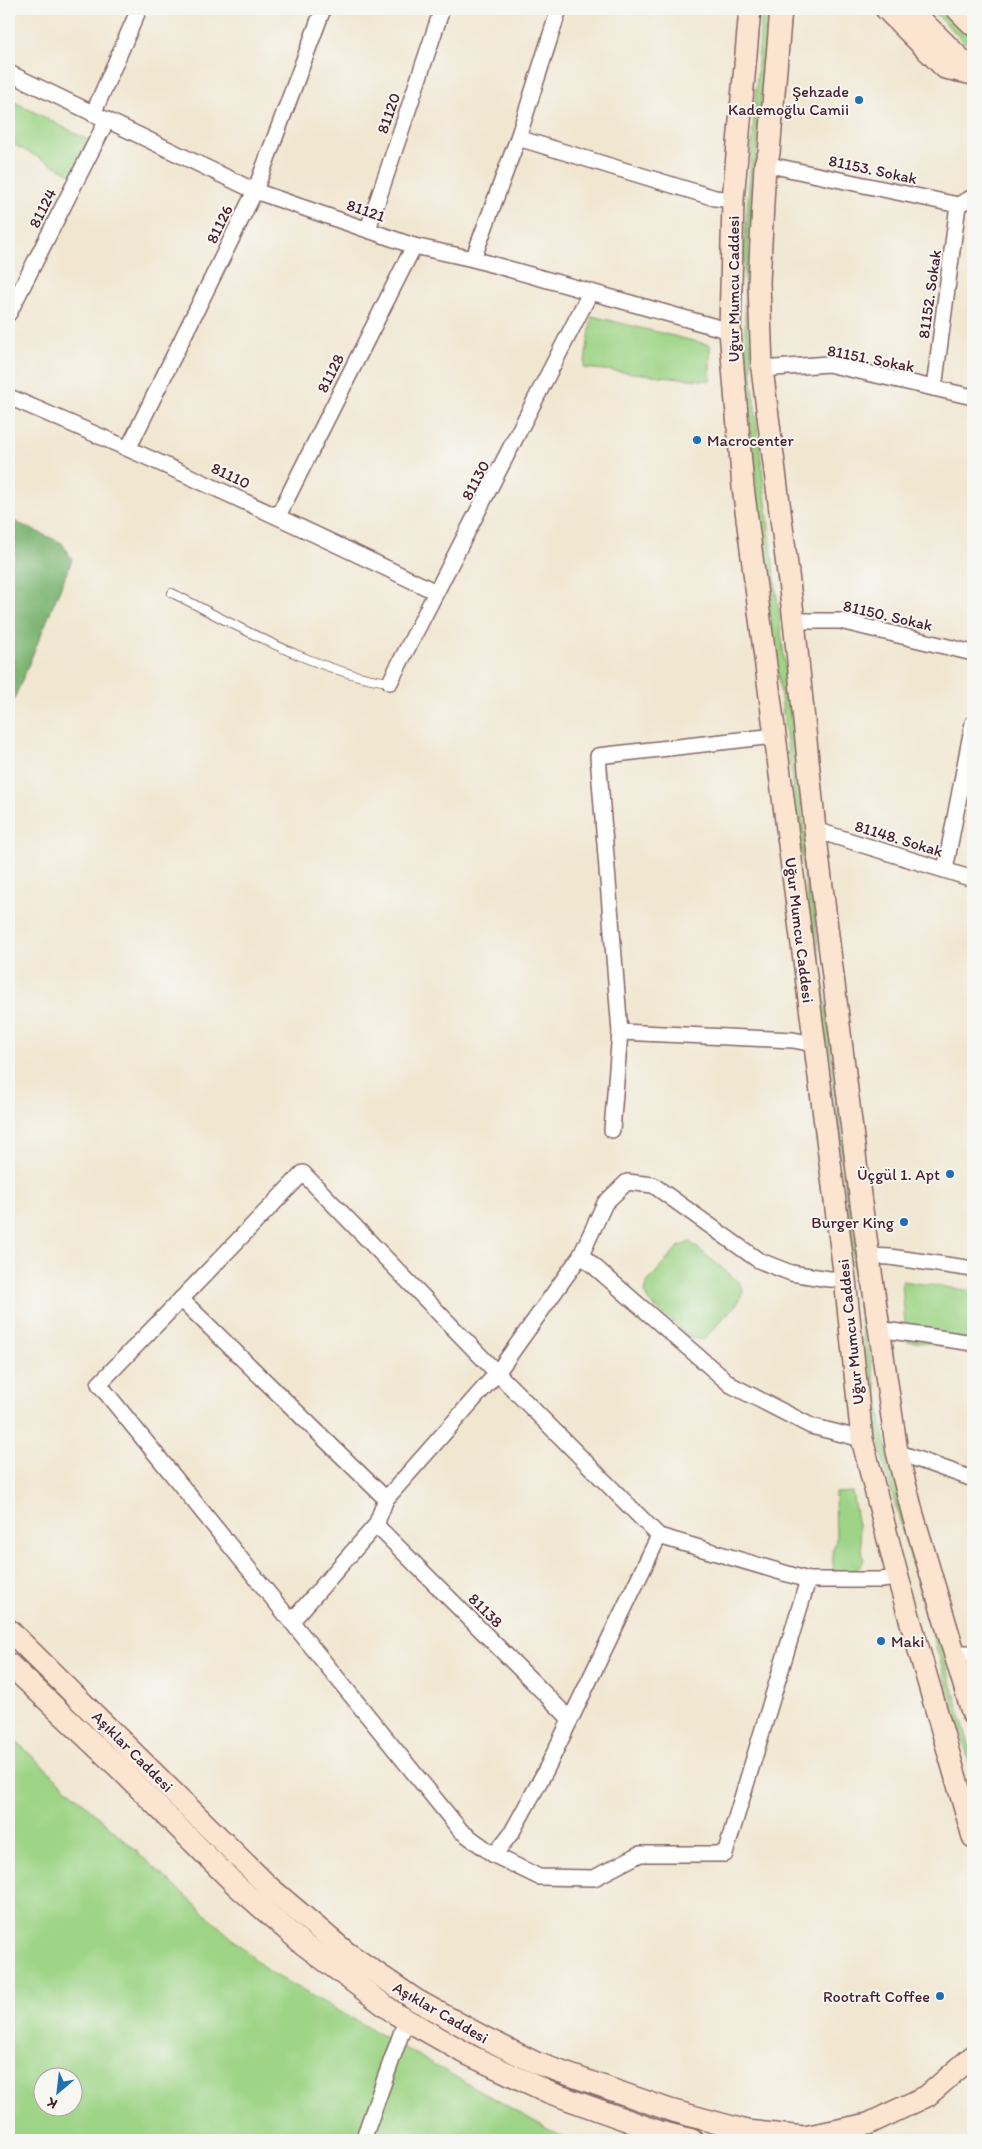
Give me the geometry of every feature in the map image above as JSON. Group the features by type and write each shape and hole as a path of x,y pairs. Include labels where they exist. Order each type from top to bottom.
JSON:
{"street":[{"path":"93,114 139,9"},
{"name":"81126","path":"129,448 256,191 323,9"},
{"name":"81120","path":"368,229 442,9"},
{"path":"473,259 518,138 559,9"},
{"name":"Uğur Mumcu Caddesi","path":"750,9 733,200 730,331 743,487 845,1279 862,1439 898,1578 973,1837"},
{"name":"Uğur Mumcu Caddesi","path":"781,9 768,153 765,164 759,282 762,369 794,621 815,830 878,1329 897,1452 912,1516 964,1653 973,1715"},
{"path":"778,32 787,9"},
{"path":"886,9 945,68 973,72"},
{"path":"910,9 973,72"},
{"path":"957,9 973,25"},
{"name":"81121","path":"9,73 256,191 414,246 473,259 730,331"},
{"name":"81124","path":"9,312 107,120"},
{"path":"518,138 715,198 733,200"},
{"name":"81153. Sokak","path":"765,164 958,204"},
{"path":"958,204 973,197"},
{"name":"81152. Sokak","path":"934,388 958,204"},
{"name":"81128","path":"278,516 414,246"},
{"name":"81130","path":"390,682 590,293"},
{"name":"81151. Sokak","path":"762,369 828,364 973,397"},
{"name":"81110","path":"9,398 129,448 278,516 436,592"},
{"name":"81150. Sokak","path":"794,621 840,621 973,653"},
{"path":"945,870 973,723"},
{"path":"612,1130 620,1032 598,756 775,736"},
{"name":"81148. Sokak","path":"815,830 973,879"},
{"path":"620,1032 793,1040 814,1044"},
{"path":"808,1580 725,1854 640,1854 594,1878 539,1877 494,1855 461,1831 99,1384 303,1173 497,1373 659,1536 808,1580 881,1580 898,1578"},
{"path":"292,1621 376,1525 386,1499 497,1373 581,1255 605,1203 628,1182 653,1185 758,1260 791,1273 830,1279 845,1279"},
{"path":"581,1255 731,1385 811,1426 862,1439"},
{"path":"869,1256 890,1257 973,1269"},
{"path":"181,1299 386,1499"},
{"path":"878,1329 973,1343"},
{"path":"897,1452 973,1479"},
{"name":"81138","path":"376,1525 570,1719"},
{"path":"494,1855 512,1832 546,1770 659,1536"},
{"name":"Aşıklar Caddesi","path":"9,1630 269,1887 347,1953 416,2000 484,2038 536,2063 670,2110 747,2130 804,2137 868,2124 927,2096 973,2056"},
{"name":"Aşıklar Caddesi","path":"9,1664 117,1766 237,1886 303,1944 406,2020 469,2055 548,2092 687,2140"},
{"path":"363,2140 406,2020"}],"lane":[{"path":"172,594 317,662 373,680 390,682"}],"green space":[{"path":"762,9 768,9 749,252 752,382 806,846 869,1350 889,1462 973,1759 973,1775 884,1465 864,1354 837,1122 768,599 746,383 744,253"},
{"path":"931,9 944,9 973,37 973,50"},
{"path":"9,99 92,142 75,176 9,142"},
{"path":"592,316 710,345 710,381 584,368"},
{"path":"9,519 62,543 72,560 13,702 9,700"},
{"path":"690,1242 739,1282 743,1291 740,1300 703,1340 691,1338 648,1301 644,1292 647,1283 678,1247"},
{"path":"902,1281 973,1291 973,1348 906,1341"},
{"path":"852,1492 864,1560 852,1572 834,1575 832,1551 836,1542 835,1493"},
{"path":"9,1735 268,1971 564,2138 573,2140 9,2140"}],"place":[{"name":"Şehzade Kademoğlu Camii","path":"859,100"},
{"name":"Macrocenter","path":"697,440"},
{"name":"Üçgül 1. Apt","path":"950,1174"},
{"name":"Burger King","path":"904,1222"},
{"name":"Maki","path":"881,1641"},
{"name":"Rootraft Coffee","path":"940,1996"}]}
